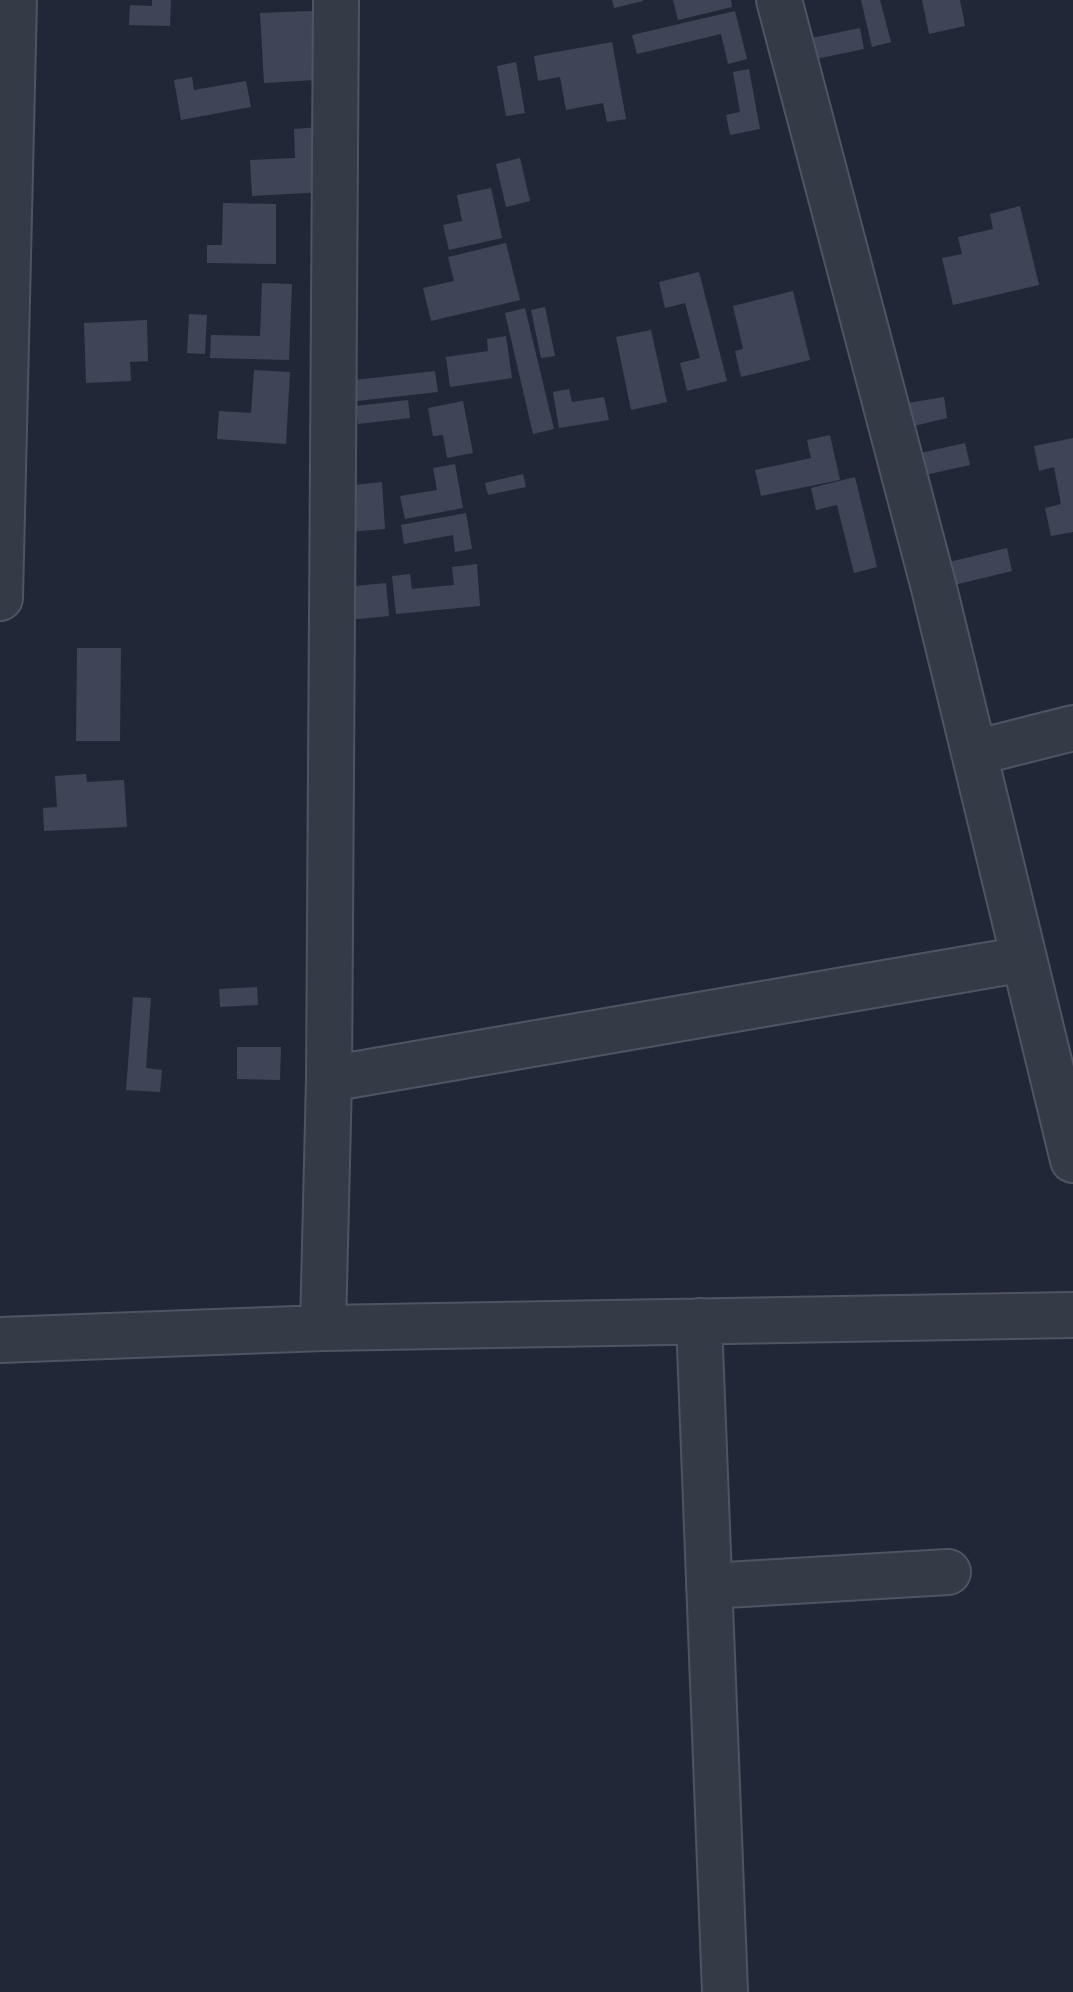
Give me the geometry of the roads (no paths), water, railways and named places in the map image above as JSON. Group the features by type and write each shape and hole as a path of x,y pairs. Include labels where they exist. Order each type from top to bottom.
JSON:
{"street":[{"path":"0,598 14,0"},
{"path":"323,1328 329,1079 336,0"},
{"path":"779,0 974,753 1073,1160"},
{"path":"974,753 1073,728"},
{"path":"329,1079 1024,959"},
{"path":"0,1340 323,1328 1073,1315"},
{"path":"699,1321 725,1992"},
{"path":"709,1586 948,1572"}]}
